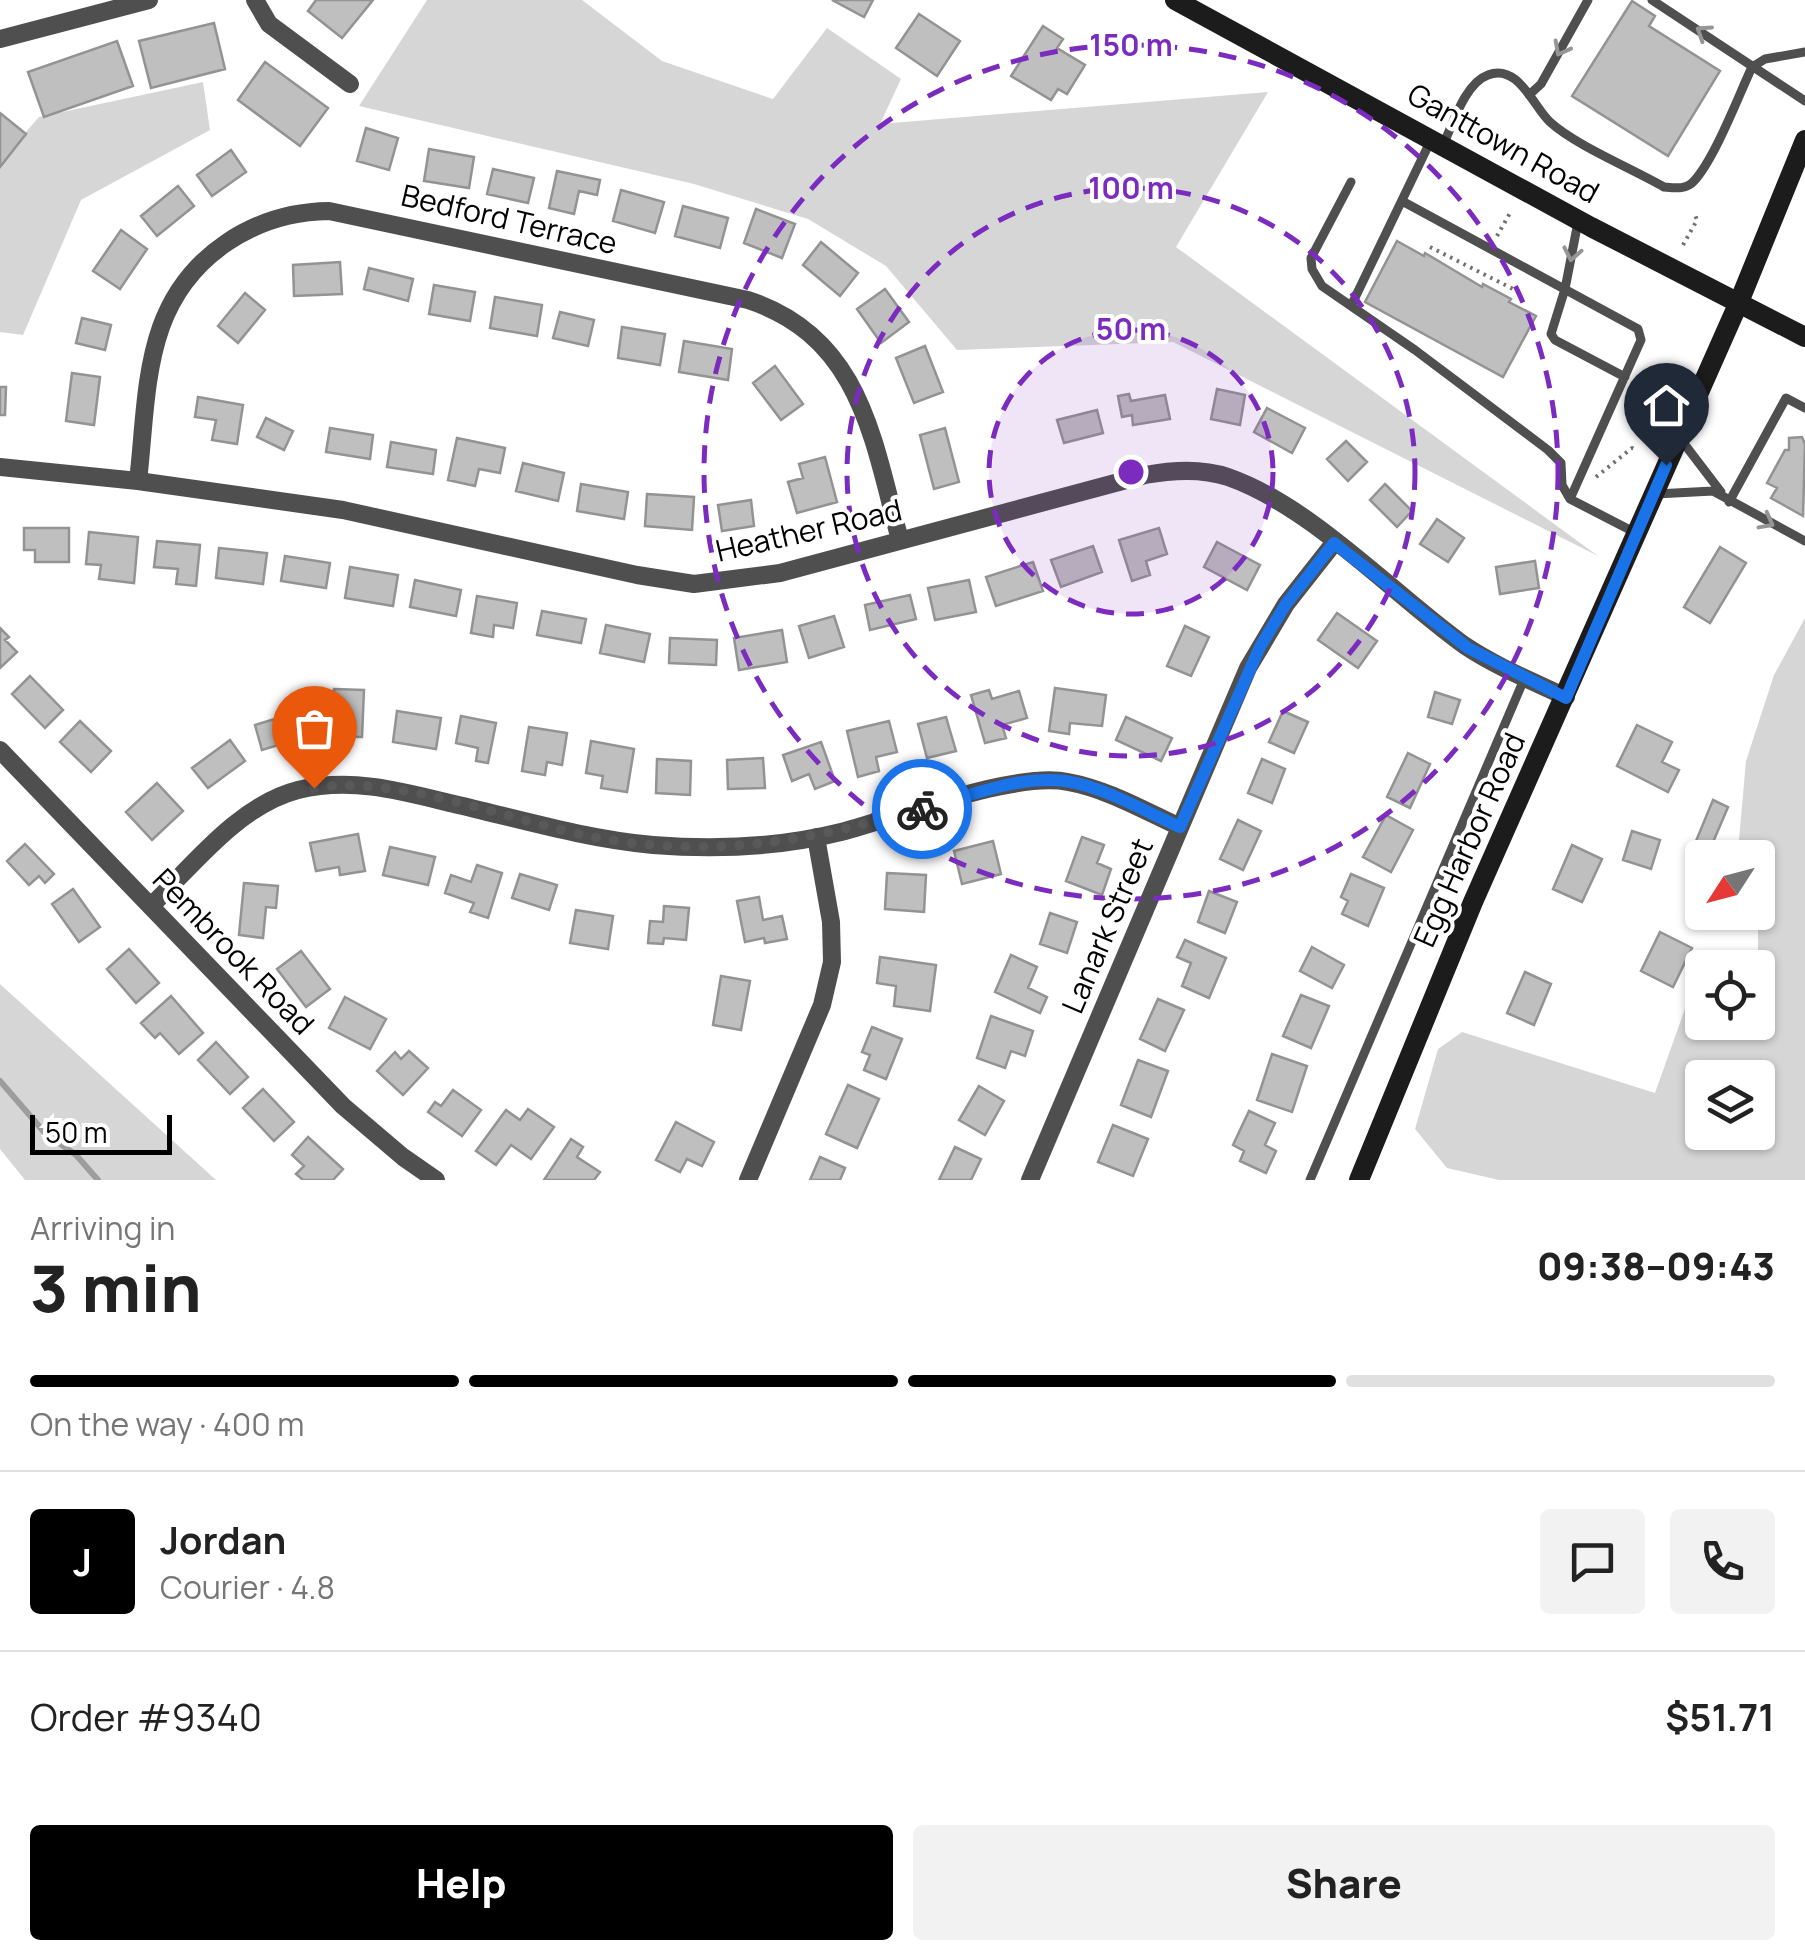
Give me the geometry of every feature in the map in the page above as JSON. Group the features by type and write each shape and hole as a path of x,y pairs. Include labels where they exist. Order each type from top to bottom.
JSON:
{"main road":[{"name":"Ganttown Road","path":"1176,0 1578,220 1805,337"},
{"name":"Egg Harbor Road","path":"1359,1180 1473,902 1739,302 1805,140"}],"street":[{"path":"0,39 149,0"},
{"path":"255,0 269,24 350,84"},
{"name":"Bedford Terrace","path":"138,481 156,348 162,326 192,272 240,232 306,211 329,211 748,300 782,314 814,337 858,395 900,540"},
{"name":"Heather Road","path":"0,467 138,481 343,510 694,584 780,573 1174,470 1227,477 1276,502 1334,543 1468,648 1566,698"},
{"name":"Lanark Street","path":"1030,1180 1260,647 1286,604 1334,543"},
{"name":"Pembrook Road","path":"0,750 343,1106 436,1180"},
{"path":"151,906 228,832 259,808 297,790 331,785 392,789 623,842 735,846 816,837 1002,787 1047,780 1108,794 1180,827"},
{"path":"748,1180 822,1004 832,962 831,922 816,837"}],"lane":[{"path":"1529,94 1541,84 1588,0"},
{"path":"1652,0 1805,101"},
{"path":"1351,306 1402,202 1470,90 1484,75 1500,72 1518,81 1549,122 1568,135 1664,187 1682,188 1694,182 1752,67 1765,60 1805,52"},
{"path":"1351,182 1311,258 1322,286 1548,450 1560,463 1562,485 1570,498 1636,532"},
{"path":"1402,202 1638,329 1641,340 1570,498"},
{"path":"1578,220 1565,289 1551,334 1555,340 1625,377"},
{"path":"1729,502 1786,398 1805,408"},
{"path":"1679,436 1729,502"},
{"path":"1653,494 1713,491 1805,541"},
{"path":"1310,1180 1525,677"}],"path":[{"path":"1683,244 1697,220 1694,212"},
{"path":"1498,236 1510,213"},
{"path":"1430,246 1523,294"},
{"path":"1599,459 1591,476 1595,478 1632,448 1636,450"}],"shaded area":[{"path":"427,0 582,0 662,61 773,99 827,28 901,79 880,124 1268,92 1176,247 1598,556 1173,342 957,350 886,266 808,219 694,184 359,106"},
{"path":"203,82 210,130 81,200 23,335 0,332 0,162 39,117"},
{"path":"1805,618 1805,1180 1499,1180 1447,1168 1415,1129 1438,1049 1462,1032 1655,1093 1685,1009 1685,1040 1775,1040 1775,950 1758,950 1758,930 1775,930 1775,840 1739,840 1746,761 1774,675"},
{"path":"0,984 216,1180 25,1180 0,1149"}],"building":[{"path":"316,0 373,0 342,38 308,11"},
{"path":"832,0 873,0 864,17"},
{"path":"1632,1 1655,16 1649,26 1720,71 1668,156 1572,96"},
{"path":"919,14 960,41 937,76 896,48"},
{"path":"214,23 225,69 151,88 139,41"},
{"path":"1043,26 1063,39 1057,48 1085,65 1067,94 1058,89 1051,100 1011,76"},
{"path":"117,41 133,86 44,117 28,72"},
{"path":"265,62 328,108 300,146 238,100"},
{"path":"0,113 26,134 0,167"},
{"path":"366,128 398,138 389,170 357,161"},
{"path":"429,149 474,157 469,188 424,181"},
{"path":"231,150 246,172 212,196 197,175"},
{"path":"493,169 534,178 528,203 487,194"},
{"path":"557,171 600,180 597,195 579,191 574,214 549,208"},
{"path":"178,186 194,206 157,236 141,216"},
{"path":"621,190 664,202 655,233 613,221"},
{"path":"683,206 728,218 720,248 675,236"},
{"path":"756,209 795,224 782,258 744,243"},
{"path":"121,230 147,249 120,289 93,271"},
{"path":"1397,241 1511,299 1509,302 1536,316 1503,377 1365,302"},
{"path":"821,242 858,273 840,296 803,265"},
{"path":"340,262 342,294 294,296 293,265"},
{"path":"369,268 413,279 408,301 364,289"},
{"path":"434,285 475,292 470,321 429,314"},
{"path":"885,289 909,322 881,343 857,309"},
{"path":"245,293 265,310 238,343 218,326"},
{"path":"495,297 542,305 537,336 490,328"},
{"path":"560,312 594,320 588,346 553,338"},
{"path":"82,318 111,325 105,350 76,343"},
{"path":"622,327 665,334 660,365 618,358"},
{"path":"684,341 732,349 728,380 679,372"},
{"path":"925,346 943,392 914,403 896,358"},
{"path":"775,366 803,404 781,420 753,383"},
{"path":"72,373 100,377 94,425 66,421"},
{"path":"0,387 6,387 5,415 0,415"},
{"path":"1217,389 1245,395 1240,425 1211,419"},
{"path":"1129,394 1131,401 1165,395 1170,419 1133,425 1132,415 1122,417 1118,396"},
{"path":"198,397 243,405 237,444 212,440 216,420 195,417"},
{"path":"1267,408 1305,428 1292,453 1254,432"},
{"path":"1097,410 1103,433 1064,443 1057,420"},
{"path":"266,418 293,431 284,450 257,437"},
{"path":"330,428 373,435 370,459 326,452"},
{"path":"945,428 959,482 934,489 920,435"},
{"path":"1802,437 1803,516 1771,498 1777,488 1767,483 1785,450 1789,450 1789,438"},
{"path":"457,438 505,448 500,473 479,469 475,486 448,480"},
{"path":"1346,441 1367,462 1348,481 1327,459"},
{"path":"391,442 436,450 433,474 387,467"},
{"path":"825,457 837,502 797,513 788,482 803,478 799,464"},
{"path":"523,463 564,473 558,501 516,491"},
{"path":"581,484 628,492 624,519 577,511"},
{"path":"1385,484 1412,511 1397,527 1370,500"},
{"path":"647,494 694,497 692,530 645,526"},
{"path":"751,500 754,526 722,531 718,505"},
{"path":"1437,519 1464,538 1448,562 1420,544"},
{"path":"24,528 69,528 69,562 35,562 35,550 24,550"},
{"path":"1159,528 1167,554 1146,561 1150,575 1132,581 1119,540"},
{"path":"89,532 138,537 134,583 99,579 101,565 86,564"},
{"path":"157,541 200,545 196,586 176,584 178,569 154,567"},
{"path":"1217,542 1260,565 1247,590 1204,567"},
{"path":"1093,546 1102,572 1061,587 1051,560"},
{"path":"1720,547 1746,563 1710,623 1684,607"},
{"path":"219,548 267,553 263,584 216,578"},
{"path":"285,556 330,563 326,588 281,581"},
{"path":"1535,561 1539,588 1500,594 1496,567"},
{"path":"1033,562 1043,591 996,606 986,577"},
{"path":"350,567 398,575 393,606 345,598"},
{"path":"415,580 461,590 456,616 410,607"},
{"path":"969,580 976,612 935,620 928,588"},
{"path":"910,595 916,619 870,630 865,605"},
{"path":"477,596 517,603 513,628 494,625 493,637 471,633"},
{"path":"542,611 586,619 581,643 537,635"},
{"path":"1337,613 1377,641 1358,668 1318,640"},
{"path":"834,616 844,647 809,658 799,626"},
{"path":"606,625 650,634 644,662 600,653"},
{"path":"1185,626 1209,637 1191,676 1167,666"},
{"path":"0,628 17,652 0,668"},
{"path":"782,630 787,662 739,670 734,638"},
{"path":"670,638 717,640 716,665 669,663"},
{"path":"30,676 63,710 45,728 12,694"},
{"path":"1055,688 1106,695 1102,726 1070,723 1069,734 1049,731"},
{"path":"334,689 364,690 362,737 322,736 323,706 334,706"},
{"path":"989,690 992,699 1019,691 1027,718 1002,725 1006,738 985,743 971,695"},
{"path":"1435,692 1460,700 1452,724 1428,717"},
{"path":"397,711 441,718 436,749 393,742"},
{"path":"1283,711 1308,722 1294,753 1269,742"},
{"path":"297,712 305,737 262,750 255,725"},
{"path":"461,716 496,723 488,763 476,761 478,748 456,743"},
{"path":"946,717 956,751 927,758 918,724"},
{"path":"1126,717 1172,738 1161,761 1116,740"},
{"path":"80,721 111,751 91,772 60,742"},
{"path":"889,721 897,752 876,757 879,771 858,777 847,731"},
{"path":"1637,725 1672,742 1662,762 1679,770 1668,792 1617,766"},
{"path":"529,727 567,733 562,765 547,762 545,775 522,771"},
{"path":"230,740 245,761 208,788 192,768"},
{"path":"591,741 634,749 627,792 601,788 603,776 586,773"},
{"path":"821,742 835,781 815,789 809,774 792,781 783,755"},
{"path":"1408,753 1430,764 1410,808 1387,797"},
{"path":"763,758 765,788 728,789 727,760"},
{"path":"657,759 691,761 690,795 656,793"},
{"path":"1262,759 1285,769 1272,803 1248,793"},
{"path":"157,783 183,811 152,840 126,812"},
{"path":"1713,800 1728,807 1714,840 1696,840"},
{"path":"1386,815 1413,830 1391,872 1363,857"},
{"path":"1238,820 1261,831 1243,870 1220,859"},
{"path":"1632,831 1660,840 1651,869 1623,860"},
{"path":"358,834 365,871 340,875 339,867 316,871 310,843"},
{"path":"1082,837 1104,845 1097,863 1111,869 1102,895 1066,881"},
{"path":"993,841 1001,874 962,884 954,851"},
{"path":"25,844 54,874 45,883 39,876 29,885 7,861"},
{"path":"1572,845 1602,859 1582,902 1553,889"},
{"path":"390,847 435,857 428,885 383,875"},
{"path":"477,865 502,873 488,918 470,912 474,903 445,893 451,875 471,882"},
{"path":"887,873 926,875 924,912 885,909"},
{"path":"520,874 557,885 549,910 512,898"},
{"path":"1351,874 1384,888 1368,926 1342,914 1348,901 1341,897"},
{"path":"244,883 278,886 276,908 266,907 263,938 239,935"},
{"path":"73,889 100,927 79,942 52,904"},
{"path":"1209,891 1237,902 1225,933 1198,922"},
{"path":"759,897 763,920 782,916 787,939 745,942 737,901"},
{"path":"664,906 689,908 686,940 664,938 663,944 648,943 650,921 663,922"},
{"path":"576,910 613,916 608,949 570,943"},
{"path":"1050,913 1077,922 1067,953 1040,944"},
{"path":"1660,932 1692,948 1685,950 1685,962 1673,987 1641,971"},
{"path":"1185,940 1226,958 1209,998 1182,986 1191,963 1177,957"},
{"path":"1312,947 1344,965 1332,988 1300,971"},
{"path":"129,949 159,983 136,1003 107,969"},
{"path":"301,951 330,989 306,1007 277,969"},
{"path":"1011,955 1037,967 1028,988 1047,997 1040,1013 995,992"},
{"path":"880,957 936,965 930,1011 894,1006 896,986 877,983"},
{"path":"1525,972 1551,984 1534,1025 1507,1013"},
{"path":"721,976 750,981 741,1030 713,1025"},
{"path":"1301,995 1329,1006 1311,1048 1283,1036"},
{"path":"171,996 203,1033 179,1054 160,1033 155,1038 141,1023"},
{"path":"345,997 386,1019 370,1049 329,1028"},
{"path":"1158,999 1184,1010 1165,1051 1140,1039"},
{"path":"991,1016 1033,1031 1025,1056 1011,1051 1005,1068 977,1058"},
{"path":"872,1027 902,1039 886,1079 864,1070 870,1055 862,1052"},
{"path":"216,1042 248,1077 230,1094 198,1060"},
{"path":"409,1051 428,1068 403,1095 377,1071 395,1052 401,1059"},
{"path":"1272,1054 1307,1066 1292,1112 1257,1100"},
{"path":"1138,1060 1168,1071 1151,1117 1121,1105"},
{"path":"848,1085 879,1099 857,1148 826,1134"},
{"path":"979,1086 1004,1101 985,1135 959,1120"},
{"path":"263,1089 294,1122 274,1141 243,1108"},
{"path":"453,1090 481,1110 462,1136 428,1112 435,1102 441,1106"},
{"path":"528,1109 554,1127 531,1159 511,1145 496,1165 476,1151 506,1110 520,1120"},
{"path":"1249,1111 1275,1123 1265,1145 1276,1151 1266,1173 1240,1161 1244,1151 1233,1145"},
{"path":"676,1122 714,1142 702,1166 687,1159 680,1172 656,1160"},
{"path":"1113,1125 1148,1139 1133,1176 1098,1162"},
{"path":"308,1137 343,1169 333,1180 303,1180 296,1174 304,1166 292,1155"},
{"path":"571,1139 583,1147 577,1157 600,1172 594,1180 544,1180"},
{"path":"955,1147 981,1159 971,1180 939,1180"},
{"path":"820,1157 845,1168 840,1180 810,1180"}],"waterway":[{"path":"0,1081 45,1133 76,1155 98,1180"}],"way so far":[{"path":"314,788 371,785 593,837 681,846 735,846 816,837 922,809"}],"route":[{"path":"922,809 1024,782 1047,780 1108,794 1180,827 1248,668 1286,604 1334,543 1468,648 1566,698 1666,465"}]}
